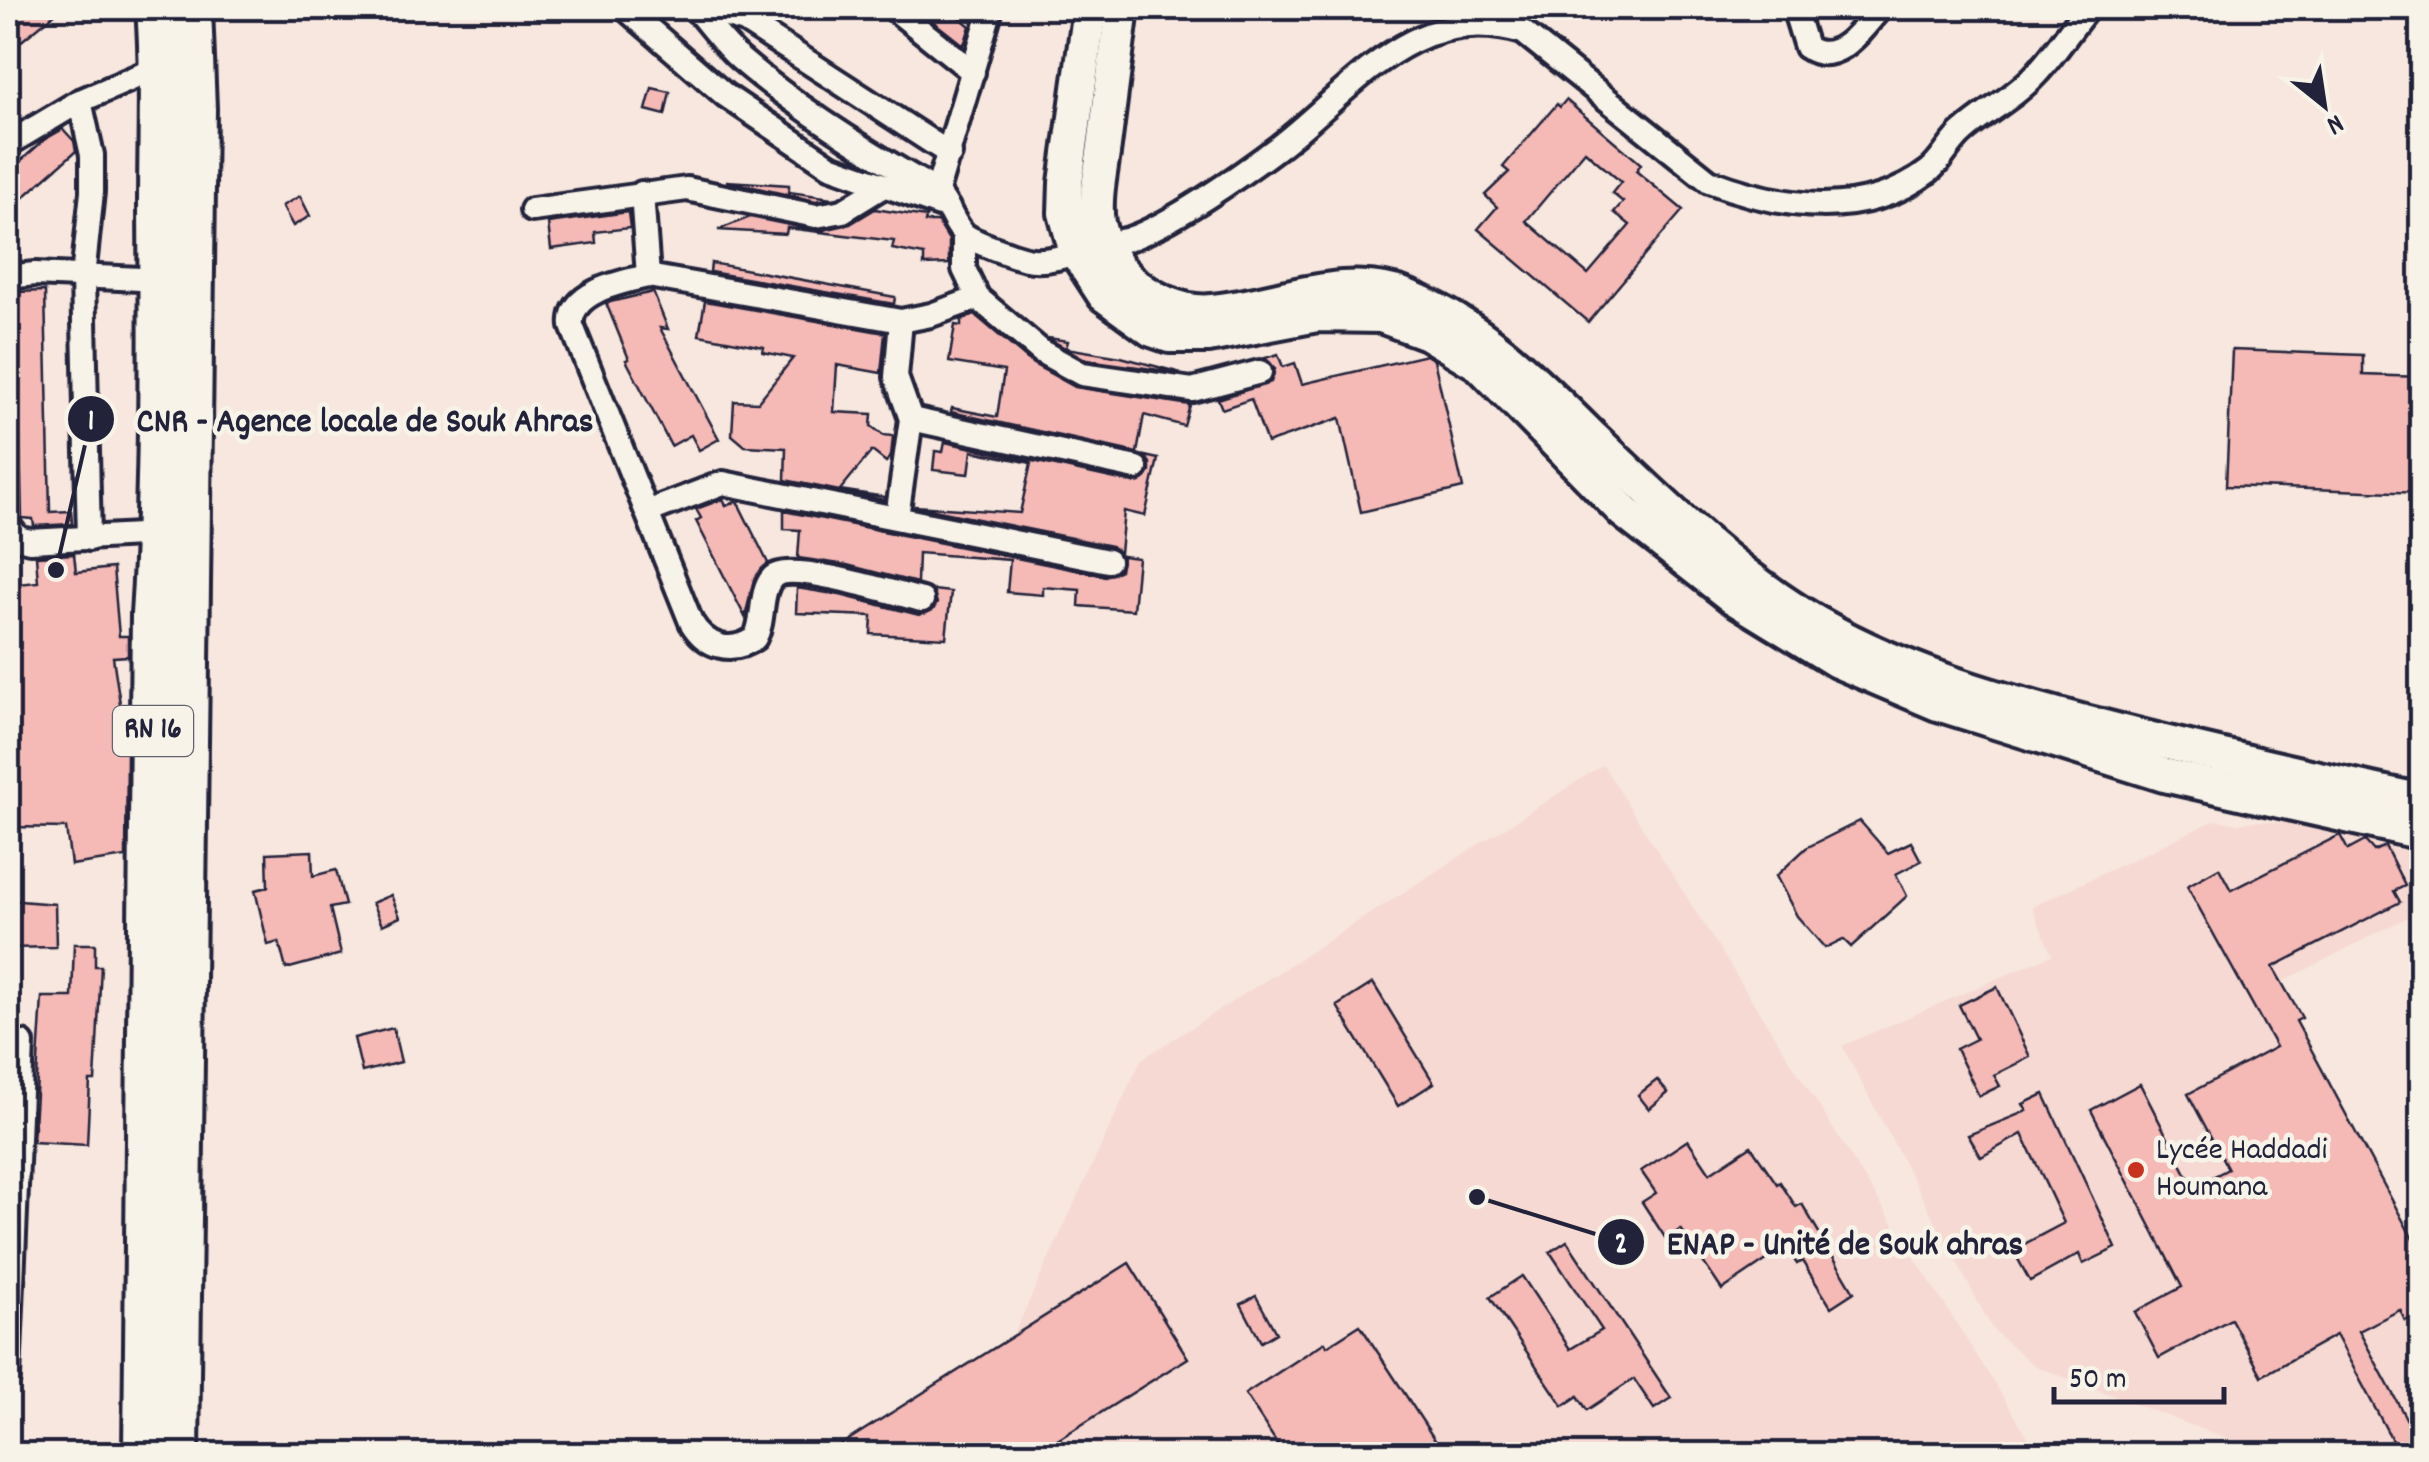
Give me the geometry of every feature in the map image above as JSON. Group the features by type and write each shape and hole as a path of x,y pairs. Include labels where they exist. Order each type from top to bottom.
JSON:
{"highway":[{"name":"RN 16","path":"146,1454 153,615 158,534 161,280 162,66 158,8"},
{"name":"RN 16","path":"177,1454 194,109 190,8"}],"street":[{"path":"625,8 725,95 830,166 882,187 944,200"},
{"path":"696,8 725,12 744,20 950,154"},
{"path":"696,8 737,56 944,200 964,236 964,269 978,298 1042,352 1082,374 1192,390 1260,372"},
{"path":"893,8 973,72"},
{"path":"944,200 950,154 990,8"},
{"path":"1090,8 1065,213 1090,248 1167,306 1210,312 1286,295 1354,288 1406,296 1479,334 1520,366 1637,480 1742,571 1800,613 1896,664 2028,708 2220,757 2422,801"},
{"path":"1122,8 1098,220 1090,248 1104,296 1152,330 1170,336 1208,336 1317,316 1382,316 1427,333 1480,365 1624,512 1731,596 1837,661 1922,697 2164,775 2422,833"},
{"path":"1794,8 1806,47 1815,54 1846,46 1880,8"},
{"path":"964,236 1041,261 1128,239 1171,218 1278,148 1379,54 1413,30 1433,22 1477,16 1523,32 1709,181 1745,195 1780,202 1833,206 1871,199 1930,170 1958,136 2038,73 2088,8"},
{"path":"8,144 80,101 162,66"},
{"path":"80,101 92,155 83,276 89,539"},
{"path":"532,210 687,189 816,216 842,211 882,187"},
{"path":"642,193 648,276"},
{"path":"8,277 35,274 161,280"},
{"path":"922,600 814,574 782,572 768,584 764,614 755,638 746,644 718,647 707,642 691,622 570,315 582,300 622,282 648,276 901,321 931,316 978,298"},
{"path":"897,518 912,420 896,377 901,321"},
{"path":"912,420 1136,468"},
{"path":"647,512 723,483 1108,561"},
{"path":"8,525 18,538 30,542 158,534"},
{"path":"8,1378 22,1042"}],"shaded area":[{"path":"1603,765 2039,1454 830,1454 1014,1334 1141,1060"},
{"name":"Lycée Haddadi Houmana","path":"2216,820 2237,824 2303,824 2421,855 2421,910 2278,984 2421,1293 2420,1454 2267,1454 2035,1366 1993,1330 1842,1046 2052,955 2032,907"}],"building":[{"path":"18,8 62,8 8,52 8,16"},
{"path":"916,8 948,8 970,26 963,45"},
{"path":"652,88 670,92 665,115 646,110"},
{"path":"1566,100 1641,164 1636,171 1683,210 1588,322 1478,229 1497,207 1485,195 1509,172 1503,167 1557,104 1560,107","holes":["1585,151 1621,182 1612,193 1623,202 1614,212 1630,225 1588,274 1526,221"]},
{"path":"63,129 74,141 76,151 8,211 8,172 44,140"},
{"path":"726,181 789,185 789,192 832,198 816,201"},
{"path":"300,196 310,216 293,226 282,206"},
{"path":"875,209 938,222 949,240 949,264 924,265 924,255 892,249 894,241 787,228 786,234 718,230 750,217 819,231 850,224"},
{"path":"628,212 630,228 595,232 596,243 551,249 548,223"},
{"path":"711,263 895,297 894,304 710,272"},
{"path":"45,291 50,512 71,511 72,524 34,526 33,519 22,518 16,292"},
{"path":"653,292 668,329 660,328 719,439 699,450 691,435 671,446 626,360 629,359 606,303"},
{"path":"705,301 885,333 881,373 837,365 834,412 872,414 871,426 883,435 893,436 891,456 886,462 872,451 840,490 885,497 884,500 785,480 786,448 745,446 732,435 734,401 758,402 793,358 763,352 764,347 699,335"},
{"path":"975,315 1033,364 1075,387 1190,405 1184,426 1144,415 1137,453 951,412 952,408 997,417 1004,371 949,362 955,325 961,326 961,320"},
{"path":"1048,338 1068,341 1066,348 1181,373 1087,360"},
{"path":"2232,350 2363,355 2363,375 2422,377 2422,493 2226,486"},
{"path":"1278,354 1283,367 1295,363 1302,384 1426,355 1434,360 1463,488 1361,512 1340,418 1267,443 1251,399 1222,409 1218,399 1271,382 1275,369 1265,358"},
{"path":"945,442 1134,483 1141,482 1150,472 1145,456 1158,459 1145,516 1124,511 1120,553 1111,546 914,506 1020,513 1031,463 972,451 969,474 933,470 935,451 943,452"},
{"path":"723,499 726,506 737,501 768,563 754,579 745,617 696,521 701,518 696,509"},
{"path":"784,511 1105,576 1120,570 1122,556 1138,558 1133,610 1079,606 1080,590 1043,587 1043,595 1007,592 1010,560 918,553 917,583 847,565 798,558 800,530 784,529"},
{"path":"74,554 76,572 113,568 119,636 128,636 128,656 113,657 127,750 126,857 71,865 66,828 12,827 8,585 38,582 36,556"},
{"path":"797,588 919,615 933,610 937,603 933,590 951,592 946,638 871,634 872,616 796,613"},
{"path":"1860,821 1888,853 1911,842 1921,861 1896,874 1907,896 1851,947 1843,939 1825,948 1797,916 1776,876 1806,848"},
{"path":"2340,835 2348,850 2365,841 2374,851 2385,846 2405,886 2394,891 2400,902 2273,967 2302,1018 2296,1021 2422,1256 2422,1312 2405,1321 2400,1310 2359,1331 2422,1454 2365,1454 2392,1440 2336,1335 2262,1376 2231,1319 2159,1358 2135,1312 2182,1287 2091,1110 2140,1084 2193,1187 2228,1169 2188,1094 2276,1047 2187,886 2219,868 2231,890"},
{"path":"312,851 313,876 336,870 345,905 330,908 341,954 286,969 279,942 268,945 255,890 268,887 267,853"},
{"path":"391,895 400,917 382,925 372,903"},
{"path":"8,900 55,904 56,947 8,948"},
{"path":"74,944 95,944 95,966 101,966 87,1145 33,1142 42,997 72,997"},
{"path":"1373,983 1434,1083 1398,1106 1337,1006"},
{"path":"1997,987 2030,1057 1994,1075 2000,1086 1979,1096 1956,1049 1976,1039 1959,1005"},
{"path":"393,1028 401,1062 362,1072 354,1038"},
{"path":"1657,1080 1668,1093 1649,1109 1638,1095"},
{"path":"2044,1094 2116,1248 2083,1264 2079,1254 2030,1281 2013,1250 2064,1223 2022,1134 1981,1157 1968,1135 2027,1111 2023,1104"},
{"path":"1688,1140 1710,1173 1751,1146 1796,1207 1802,1204 1854,1292 1831,1307 1802,1261 1797,1264 1786,1247 1722,1290 1681,1229 1666,1239 1642,1202 1656,1193 1641,1171"},
{"path":"1567,1241 1671,1398 1654,1409 1634,1379 1587,1410 1578,1396 1563,1406 1490,1297 1522,1276 1570,1349 1602,1330 1550,1252"},
{"path":"1129,1263 1188,1358 1035,1454 826,1454"},
{"path":"1256,1296 1276,1333 1261,1342 1241,1304"},
{"path":"1360,1325 1444,1454 1284,1454 1245,1394 1325,1342 1327,1346"}],"place":[{"name":"CNR - Agence locale de Souk Ahras","path":"56,570"},
{"name":"Lycée Haddadi Houmana","path":"2136,1170"},
{"name":"ENAP - Unité de Souk ahras","path":"1477,1197"}]}
